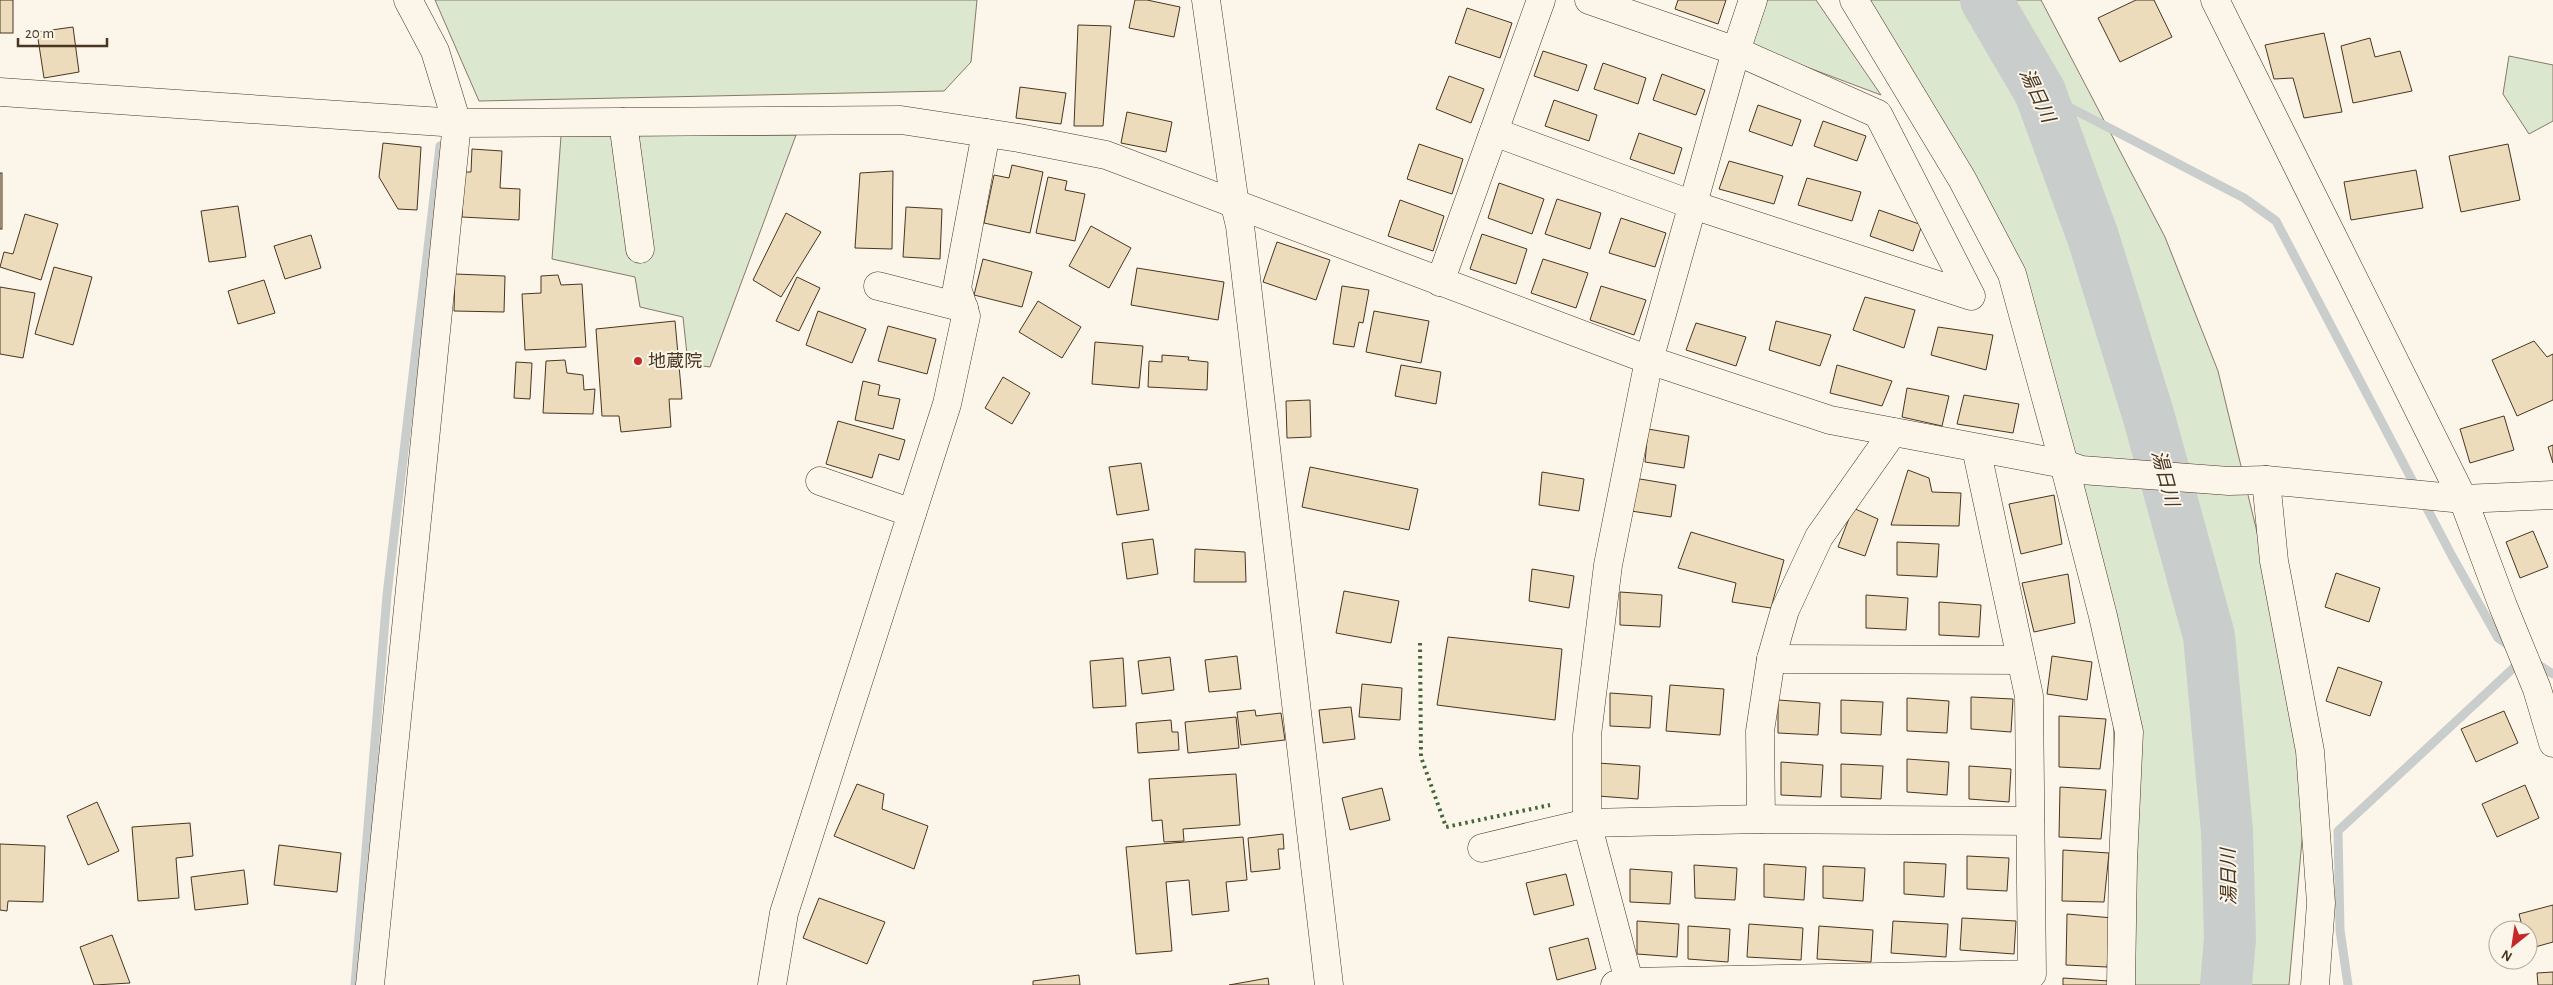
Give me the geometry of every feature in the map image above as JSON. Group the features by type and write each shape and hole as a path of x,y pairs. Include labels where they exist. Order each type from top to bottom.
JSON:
{"street":[{"path":"370,985 457,123 435,51 408,0"},
{"path":"1206,0 1235,205 1240,226 1329,985"},
{"path":"1440,282 1541,0"},
{"path":"1494,132 1693,205 1971,296 1878,114 1736,51 1589,0"},
{"path":"1753,0 1736,51 1649,360 1608,565 1587,735 1587,823 1624,984 2032,974 2028,696 1976,448"},
{"path":"1854,0 1962,179 2012,274 2073,467 2129,732 2123,861 2121,985"},
{"path":"2215,0 2452,498 2516,639 2532,677 2551,732"},
{"path":"0,92 457,123 901,120 986,133 1106,155 1649,360 1830,420 2073,467 2230,481 2266,480 2452,498 2553,495"},
{"path":"623,122 640,249"},
{"path":"772,985 784,914 947,404 966,316 957,288 986,133"},
{"path":"878,286 964,308"},
{"path":"1761,819 1760,732 1771,659 1785,610 1819,537 1893,432"},
{"path":"2266,480 2274,561 2310,751 2321,903 2315,985"},
{"path":"820,481 912,513"},
{"path":"1771,659 2021,660"},
{"path":"1482,848 1587,823 1761,819 2030,821"}],"green space":[{"path":"435,0 977,0 971,62 944,91 479,101"},
{"path":"1761,0 1816,0 1881,95 1748,45"},
{"path":"1866,0 2041,0 2165,237 2218,371 2310,751 2289,985 2116,985 2113,634 1995,243"},
{"path":"2509,56 2553,65 2553,121 2529,134 2503,94"},
{"path":"796,135 710,367 688,364 683,317 640,307 635,277 552,259 561,136"}],"building":[{"path":"0,0 13,0 13,33 0,33"},
{"path":"1135,0 1147,0 1180,7 1174,37 1129,28"},
{"path":"1678,0 1726,0 1718,24 1675,9"},
{"path":"2136,0 2154,0 2172,37 2120,62 2098,18"},
{"path":"1467,8 1512,23 1500,58 1455,43"},
{"path":"1078,25 1111,26 1103,126 1074,126"},
{"path":"73,27 79,72 44,78 37,32"},
{"path":"2324,33 2342,112 2304,118 2293,78 2274,79 2265,45"},
{"path":"2370,38 2375,57 2400,51 2412,91 2353,103 2341,46"},
{"path":"1543,51 1587,65 1578,91 1534,76"},
{"path":"1603,63 1646,78 1638,104 1594,89"},
{"path":"1662,74 1705,90 1696,115 1653,100"},
{"path":"1449,76 1484,89 1471,123 1436,109"},
{"path":"1020,87 1066,93 1061,124 1016,118"},
{"path":"1554,100 1597,115 1589,141 1545,126"},
{"path":"1758,105 1801,120 1792,146 1749,131"},
{"path":"1127,112 1172,122 1166,152 1121,143"},
{"path":"1823,121 1866,136 1857,161 1814,146"},
{"path":"1639,133 1682,148 1674,174 1630,159"},
{"path":"383,143 421,147 417,210 398,209 379,177"},
{"path":"1419,144 1463,159 1452,194 1407,179"},
{"path":"2508,144 2520,200 2461,212 2449,156"},
{"path":"472,149 502,151 500,188 520,189 519,220 462,217 464,172 471,172"},
{"path":"1729,161 1783,176 1774,204 1719,189"},
{"path":"1012,165 1043,172 1030,233 984,223 994,175 1009,178"},
{"path":"2416,170 2423,208 2351,220 2344,182"},
{"path":"893,171 892,249 855,248 860,173"},
{"path":"0,173 2,173 2,229 0,229"},
{"path":"1048,177 1067,181 1065,190 1085,194 1075,241 1036,233"},
{"path":"1807,178 1861,192 1852,221 1798,205"},
{"path":"1499,183 1544,199 1532,234 1488,218"},
{"path":"1557,199 1601,213 1590,249 1545,234"},
{"path":"1400,200 1444,216 1433,251 1388,236"},
{"path":"238,206 246,257 209,262 201,211"},
{"path":"906,207 942,209 940,259 903,257"},
{"path":"1879,210 1922,225 1913,251 1870,236"},
{"path":"786,213 821,232 781,297 753,280"},
{"path":"25,214 58,224 41,280 0,267 4,252 13,254"},
{"path":"1621,218 1666,233 1655,267 1609,253"},
{"path":"1091,226 1131,248 1109,288 1069,266"},
{"path":"1482,234 1527,249 1516,284 1470,269"},
{"path":"311,235 321,268 285,279 274,246"},
{"path":"1277,242 1330,260 1316,300 1263,282"},
{"path":"983,259 1032,272 1022,307 974,295"},
{"path":"1543,259 1588,273 1576,308 1531,293"},
{"path":"54,267 92,277 73,345 35,334"},
{"path":"1137,268 1224,282 1218,320 1131,305"},
{"path":"455,274 505,276 504,312 454,311"},
{"path":"558,275 561,285 582,284 586,347 525,350 522,294 541,293 541,276"},
{"path":"797,277 820,288 799,331 776,321"},
{"path":"264,280 275,313 238,324 228,291"},
{"path":"1342,286 1369,290 1363,323 1359,322 1354,347 1333,344"},
{"path":"1601,286 1646,300 1634,335 1590,320"},
{"path":"0,287 35,293 23,358 0,354"},
{"path":"1865,297 1915,310 1904,348 1853,330"},
{"path":"1038,301 1081,327 1062,358 1019,332"},
{"path":"818,311 866,329 852,363 806,345"},
{"path":"1374,311 1429,321 1421,363 1366,352"},
{"name":"地蔵院","path":"675,321 682,399 669,399 671,427 621,432 619,416 602,416 596,329"},
{"path":"1776,321 1831,335 1820,366 1769,350"},
{"path":"1696,323 1746,337 1736,366 1686,350"},
{"path":"888,326 936,339 927,374 878,361"},
{"path":"1938,327 1993,335 1986,370 1931,355"},
{"path":"2534,341 2547,357 2553,354 2553,400 2517,416 2492,360"},
{"path":"1095,342 1143,346 1139,388 1092,384"},
{"path":"1162,355 1189,357 1188,360 1208,362 1207,390 1148,387 1149,361 1162,362"},
{"path":"565,360 567,373 583,375 584,390 595,389 593,414 543,413 546,361"},
{"path":"516,362 532,363 530,399 514,398"},
{"path":"1401,365 1441,372 1436,404 1395,396"},
{"path":"1837,365 1892,381 1882,406 1830,393"},
{"path":"1003,377 1030,393 1012,424 985,408"},
{"path":"863,381 880,385 878,395 900,399 893,429 855,420"},
{"path":"1907,388 1949,396 1942,426 1902,417"},
{"path":"1964,395 2019,404 2013,433 1957,424"},
{"path":"1310,400 1311,437 1287,438 1286,401"},
{"path":"2504,416 2514,450 2470,463 2460,429"},
{"path":"838,421 905,440 899,460 879,454 872,478 826,464"},
{"path":"1648,429 1689,436 1684,468 1645,462"},
{"path":"2553,445 2553,463 2548,447"},
{"path":"1141,463 1149,510 1117,515 1109,467"},
{"path":"1310,467 1418,489 1409,530 1302,507"},
{"path":"1908,470 1929,478 1932,492 1961,493 1959,526 1891,525"},
{"path":"1542,472 1584,479 1579,511 1539,505"},
{"path":"1634,478 1676,485 1671,517 1631,511"},
{"path":"2054,495 2062,544 2021,554 2009,504"},
{"path":"1853,508 1878,519 1865,556 1838,547"},
{"path":"2533,531 2548,567 2520,578 2506,542"},
{"path":"1691,532 1784,560 1771,608 1732,602 1736,583 1678,568"},
{"path":"1153,539 1158,574 1127,579 1122,543"},
{"path":"1897,542 1939,544 1937,577 1897,575"},
{"path":"1195,549 1245,552 1246,582 1194,582"},
{"path":"1532,569 1574,576 1569,608 1529,601"},
{"path":"2336,573 2380,588 2369,622 2325,607"},
{"path":"2068,574 2075,623 2034,632 2022,583"},
{"path":"1344,591 1399,601 1391,643 1336,633"},
{"path":"1620,592 1662,595 1660,627 1620,625"},
{"path":"1866,595 1908,598 1906,630 1866,628"},
{"path":"1939,602 1981,605 1979,637 1939,635"},
{"path":"1448,637 1562,649 1555,720 1437,705"},
{"path":"1237,656 1241,689 1209,692 1205,660"},
{"path":"2052,656 2092,662 2087,700 2047,694"},
{"path":"1170,657 1174,690 1142,694 1138,661"},
{"path":"1123,658 1126,706 1093,708 1090,661"},
{"path":"2338,667 2382,682 2370,716 2326,701"},
{"path":"1362,684 1402,688 1400,720 1359,717"},
{"path":"1670,685 1724,689 1720,735 1666,731"},
{"path":"1610,693 1652,696 1650,728 1610,726"},
{"path":"1971,697 2013,699 2011,732 1971,729"},
{"path":"1907,698 1949,701 1947,733 1907,731"},
{"path":"1778,700 1820,703 1818,735 1778,733"},
{"path":"1841,700 1883,702 1881,735 1841,733"},
{"path":"1351,707 1355,739 1323,743 1319,710"},
{"path":"1255,710 1256,716 1281,713 1285,740 1241,745 1237,712"},
{"path":"2504,711 2518,743 2476,762 2461,729"},
{"path":"2059,716 2106,719 2100,769 2059,767"},
{"path":"1236,717 1239,748 1188,753 1185,722"},
{"path":"1171,720 1172,732 1178,732 1179,750 1138,753 1136,723"},
{"path":"1907,759 1949,762 1947,795 1907,792"},
{"path":"1781,762 1823,765 1821,797 1781,795"},
{"path":"1598,763 1640,766 1638,799 1598,796"},
{"path":"1841,764 1883,766 1881,799 1841,797"},
{"path":"1969,766 2011,769 2009,802 1969,799"},
{"path":"1236,774 1240,825 1183,829 1184,841 1164,842 1162,820 1152,821 1149,779"},
{"path":"857,784 884,794 882,809 928,826 914,869 834,836"},
{"path":"2525,785 2539,818 2497,837 2482,804"},
{"path":"2060,787 2106,790 2101,839 2059,837"},
{"path":"1382,788 1390,820 1350,830 1342,798"},
{"path":"97,802 119,851 88,865 67,816"},
{"path":"190,823 193,856 176,858 179,898 138,901 132,827"},
{"path":"1283,834 1284,849 1278,849 1280,869 1251,872 1248,838"},
{"path":"1243,837 1247,880 1226,882 1229,911 1192,915 1189,880 1166,882 1172,951 1136,954 1126,847"},
{"path":"0,844 45,846 43,902 8,901 7,911 0,910"},
{"path":"279,845 341,853 337,892 274,885"},
{"path":"2063,850 2109,853 2104,902 2062,901"},
{"path":"1967,856 2009,858 2007,891 1967,889"},
{"path":"1904,862 1946,864 1944,897 1904,894"},
{"path":"1764,864 1806,867 1804,900 1764,897"},
{"path":"1694,865 1737,868 1735,900 1695,898"},
{"path":"1823,866 1865,868 1863,901 1823,898"},
{"path":"1630,869 1672,872 1670,904 1630,902"},
{"path":"244,870 248,904 195,910 191,877"},
{"path":"1566,874 1574,905 1534,915 1526,883"},
{"path":"819,898 885,922 867,964 803,938"},
{"path":"2553,905 2553,942 2538,946 2538,920 2520,920 2519,914"},
{"path":"2067,914 2113,918 2107,967 2066,965"},
{"path":"1962,918 2016,921 2014,954 1960,950"},
{"path":"1637,921 1679,924 1677,957 1637,954"},
{"path":"1893,921 1948,924 1946,957 1891,953"},
{"path":"1749,924 1803,928 1801,960 1747,957"},
{"path":"1688,926 1730,929 1728,962 1688,959"},
{"path":"1819,926 1873,930 1871,962 1817,959"},
{"path":"112,935 130,983 94,985 80,947"},
{"path":"1588,938 1596,969 1557,980 1549,948"},
{"path":"2553,972 2553,985 2538,985 2537,973"},
{"path":"1079,975 1080,985 1033,985 1033,981"},
{"path":"1268,978 1269,985 1229,985"},
{"path":"2063,978 2109,981 2108,985 2063,985"}],"waterway":[{"name":"湯日川","path":"1986,0 2040,92 2093,237 2148,414 2209,636 2227,831 2230,939 2226,985"},
{"path":"2040,92 2244,198 2276,221 2452,556 2498,638 2513,648"},
{"path":"355,985 387,595 440,146"},
{"path":"2348,985 2340,930 2338,831 2521,661"},
{"path":"2534,662 2553,674"}],"hedge":[{"path":"1420,643 1421,757 1446,827 1550,805"}],"place":[{"name":"地蔵院","path":"638,361"}]}
